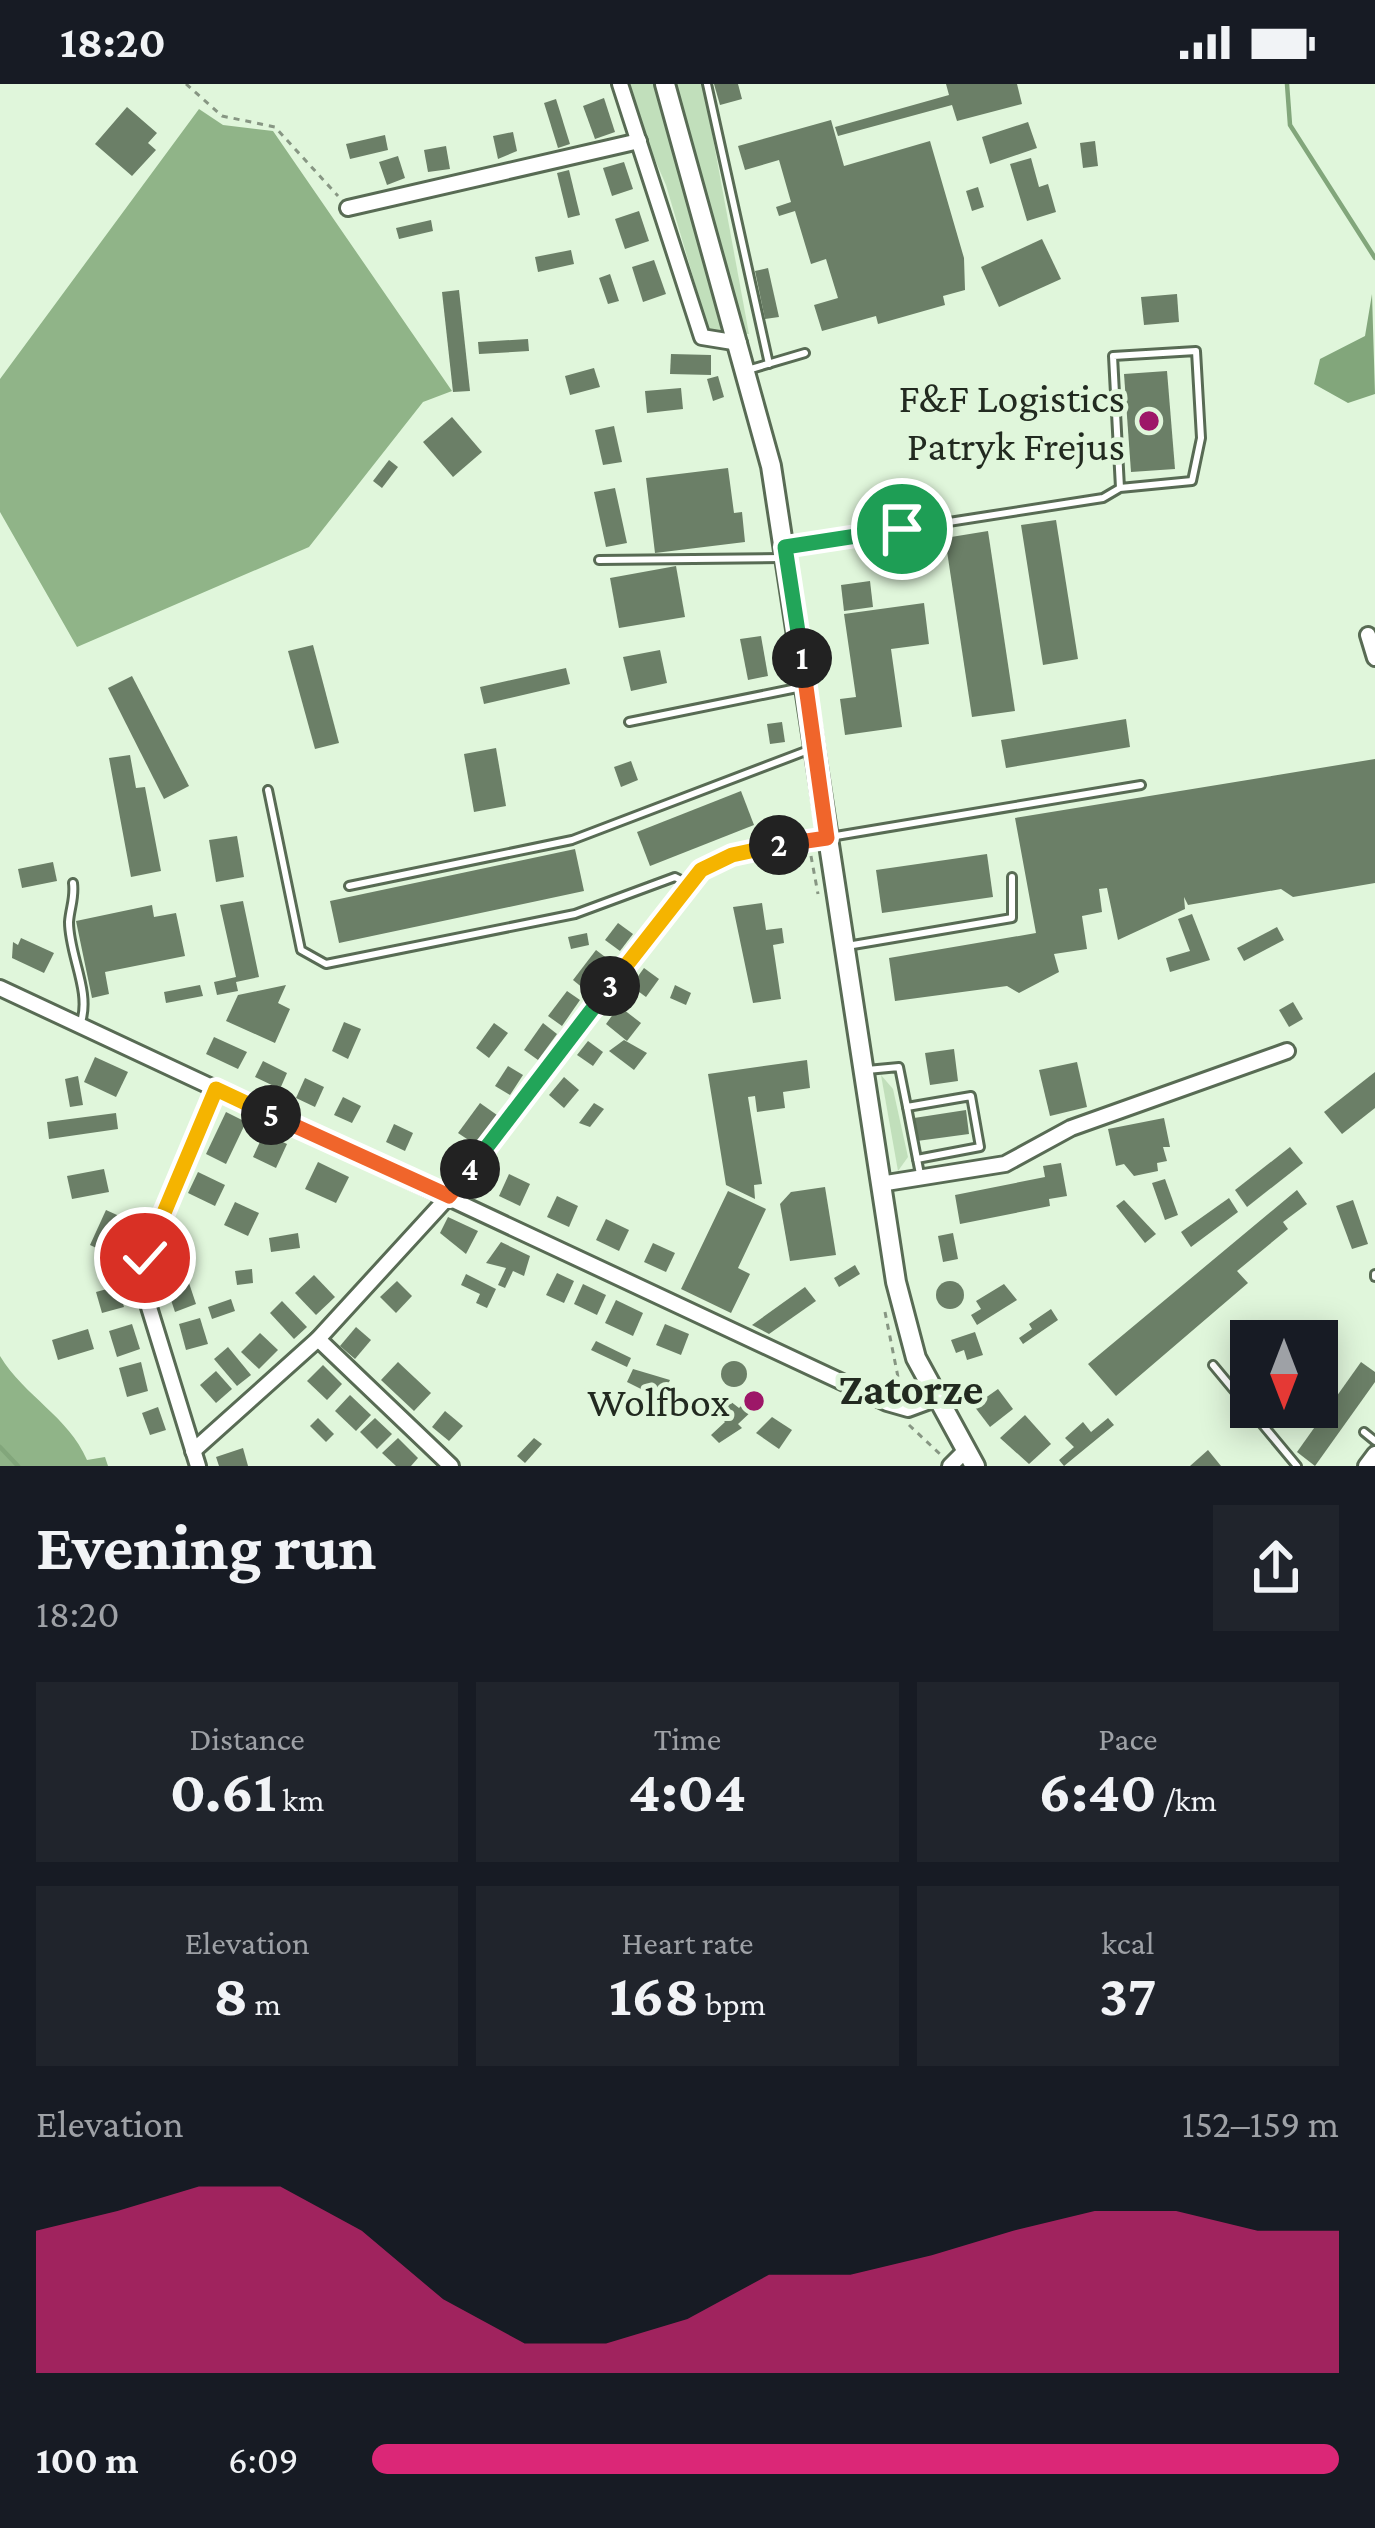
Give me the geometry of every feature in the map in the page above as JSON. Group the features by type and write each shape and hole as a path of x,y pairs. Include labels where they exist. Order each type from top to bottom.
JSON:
{"main road":[{"path":"665,84 747,370 780,464 786,553 827,838 904,1321 964,1461"}],"street":[{"path":"620,84 702,337 739,343"},
{"path":"348,208 638,141"},
{"path":"1367,635 1375,658"},
{"path":"216,1089 145,1258 144,1291 195,1458 318,1340 449,1196 688,884 713,862 732,855 827,838"},
{"path":"0,988 887,1403 908,1408 935,1399"},
{"path":"880,1184 1005,1164 1071,1128 1287,1051"},
{"path":"318,1340 451,1466"},
{"path":"1366,1466 1375,1454"}],"lane":[{"path":"707,84 769,364"},
{"path":"599,560 786,553 1103,499 1120,488 1192,481 1201,437 1196,352 1113,356 1120,488"},
{"path":"747,370 805,353"},
{"path":"629,722 806,686"},
{"path":"349,886 572,840 814,748"},
{"path":"827,838 1141,785"},
{"path":"268,790 302,950 326,964 575,914 675,877 688,884"},
{"path":"844,946 1012,918 1012,878"},
{"path":"73,883 75,904 69,919 85,1007 80,1025"},
{"path":"863,1071 899,1067 920,1178"},
{"path":"907,1107 971,1096 980,1147 917,1159"},
{"path":"1213,1365 1297,1466"},
{"path":"1364,1432 1375,1441"}],"path":[{"path":"186,84 222,116 275,127 348,208"}],"shaded area":[{"path":"622,84 657,84 723,336 709,331 666,185"},
{"path":"672,84 703,84 749,334 744,334"},
{"path":"199,109 223,125 273,131 452,391 423,402 309,547 77,647 0,512 0,379"},
{"path":"1372,294 1375,394 1348,403 1314,384 1320,359 1365,336"},
{"path":"881,1075 893,1089 908,1157 898,1171"},
{"path":"0,1356 69,1431 87,1460 105,1457 108,1466 0,1466"}],"building":[{"path":"714,84 738,84 742,99 720,105"},
{"path":"946,84 1017,84 1022,104 957,121 952,105 838,136 835,127 949,95"},
{"path":"604,98 615,132 595,139 583,106"},
{"path":"556,99 570,144 558,148 544,103"},
{"path":"127,107 157,133 148,143 156,150 132,176 95,144"},
{"path":"831,120 844,166 930,141 964,258 965,290 943,296 945,305 878,324 876,316 822,331 814,305 838,298 826,259 811,264 795,211 779,216 776,207 791,202 779,160 745,170 738,146"},
{"path":"1028,122 1037,148 990,164 982,137"},
{"path":"513,132 517,151 498,159 493,136"},
{"path":"385,135 388,150 350,159 346,144"},
{"path":"1095,141 1098,166 1083,168 1080,143"},
{"path":"446,146 450,169 428,172 424,150"},
{"path":"398,156 405,178 387,185 379,162"},
{"path":"1031,158 1039,187 1048,184 1056,212 1027,221 1010,164"},
{"path":"624,162 633,189 612,196 603,168"},
{"path":"569,170 580,215 568,218 557,173"},
{"path":"978,187 984,207 972,211 966,191"},
{"path":"639,211 649,241 625,249 615,219"},
{"path":"431,220 433,231 399,239 396,228"},
{"path":"1042,239 1061,279 999,307 981,267"},
{"path":"571,250 574,264 538,272 535,257"},
{"path":"654,260 666,294 643,302 632,267"},
{"path":"768,268 779,317 765,319 755,271"},
{"path":"610,274 619,301 608,304 599,278"},
{"path":"459,290 470,391 453,392 442,292"},
{"path":"1177,294 1179,322 1144,325 1141,297"},
{"path":"528,339 529,351 479,354 478,342"},
{"path":"671,354 711,355 711,375 670,374"},
{"path":"594,368 600,387 570,395 565,376"},
{"name":"F&F Logistics Patryk Frejus","path":"1167,371 1175,469 1131,472 1124,374"},
{"path":"718,376 724,397 713,401 707,379"},
{"path":"681,388 683,409 647,413 645,391"},
{"path":"452,417 482,452 453,477 423,442"},
{"path":"614,426 622,462 603,465 595,430"},
{"path":"389,460 398,467 382,488 373,481"},
{"path":"728,468 734,513 742,512 745,542 655,553 646,478"},
{"path":"615,488 627,543 606,547 594,492"},
{"path":"1056,520 1078,659 1043,665 1021,525"},
{"path":"988,531 1015,711 972,717 945,538"},
{"path":"676,566 685,617 619,628 610,578"},
{"path":"870,581 873,607 844,611 841,585"},
{"path":"924,603 929,644 891,649 902,727 845,735 840,699 856,697 844,614"},
{"path":"761,636 768,676 748,680 740,639"},
{"path":"313,645 339,743 315,749 288,651"},
{"path":"660,650 667,683 631,691 623,657"},
{"path":"566,668 570,684 484,704 480,687"},
{"path":"132,676 189,786 164,799 108,688"},
{"path":"1126,719 1130,747 1006,768 1001,740"},
{"path":"782,722 785,742 770,744 767,724"},
{"path":"496,748 506,806 474,812 464,754"},
{"path":"130,755 136,788 145,787 161,871 131,877 109,758"},
{"path":"1375,759 1375,883 1293,897 1281,889 1188,905 1184,897 1185,909 1118,940 1107,888 1099,889 1102,912 1082,916 1087,949 1054,954 1059,972 1019,993 1007,986 895,1001 889,958 1036,933 1015,818"},
{"path":"631,761 638,780 621,787 614,767"},
{"path":"741,791 754,825 650,866 637,832"},
{"path":"237,836 244,877 216,882 209,840"},
{"path":"575,849 584,891 339,943 330,901"},
{"path":"987,854 993,897 882,913 876,870"},
{"path":"53,862 57,881 22,888 18,869"},
{"path":"243,901 259,977 236,982 238,991 217,995 214,982 236,977 220,905"},
{"path":"762,903 766,930 782,928 784,943 773,945 781,999 753,1003 733,907"},
{"path":"152,905 154,917 176,913 185,956 105,972 109,994 92,998 76,921"},
{"path":"1192,914 1210,960 1170,972 1166,958 1190,951 1178,919"},
{"path":"618,923 633,934 620,951 605,940"},
{"path":"1277,927 1284,940 1244,961 1237,948"},
{"path":"587,933 589,945 571,949 568,937"},
{"path":"21,938 54,953 44,973 12,958 13,942 18,945"},
{"path":"596,950 613,963 589,993 573,980"},
{"path":"644,968 659,979 646,997 631,986"},
{"path":"200,985 203,996 166,1003 164,992"},
{"path":"286,985 278,1003 290,1009 275,1043 226,1021 238,995"},
{"path":"675,985 691,993 686,1005 670,998"},
{"path":"567,991 580,1000 562,1026 548,1016"},
{"path":"1293,1002 1303,1019 1289,1027 1279,1010"},
{"path":"619,1006 641,1023 627,1041 606,1024"},
{"path":"344,1022 361,1029 348,1059 332,1051"},
{"path":"494,1023 508,1033 489,1058 476,1048"},
{"path":"543,1023 557,1034 538,1060 524,1050"},
{"path":"214,1037 247,1052 238,1069 206,1054"},
{"path":"624,1040 647,1053 634,1070 609,1051"},
{"path":"588,1041 603,1052 593,1066 577,1055"},
{"path":"954,1049 958,1081 930,1085 925,1053"},
{"path":"95,1057 128,1072 116,1097 84,1082"},
{"path":"807,1060 810,1088 783,1092 785,1108 757,1112 755,1096 748,1097 762,1184 754,1185 755,1199 726,1185 708,1074"},
{"path":"263,1061 287,1073 280,1089 255,1077"},
{"path":"1077,1062 1087,1107 1050,1116 1039,1070"},
{"path":"508,1066 523,1075 510,1095 495,1086"},
{"path":"1375,1072 1375,1108 1342,1134 1324,1112"},
{"path":"78,1076 83,1105 70,1107 65,1079"},
{"path":"564,1077 579,1090 564,1108 549,1095"},
{"path":"305,1078 324,1087 315,1107 296,1098"},
{"path":"343,1097 361,1106 352,1123 334,1115"},
{"path":"480,1103 497,1115 476,1145 458,1133"},
{"path":"594,1103 604,1109 590,1127 579,1123"},
{"path":"966,1110 969,1134 917,1141 914,1118"},
{"path":"226,1112 246,1122 226,1164 206,1154"},
{"path":"116,1113 118,1129 49,1139 47,1122"},
{"path":"1164,1118 1170,1147 1163,1147 1167,1161 1157,1163 1158,1171 1134,1176 1124,1164 1116,1166 1108,1129"},
{"path":"394,1124 413,1133 405,1151 386,1142"},
{"path":"264,1133 287,1144 276,1168 253,1157"},
{"path":"1290,1147 1303,1163 1247,1207 1235,1190"},
{"path":"318,1162 349,1177 336,1203 305,1189"},
{"path":"1061,1163 1067,1196 1049,1199 1050,1206 960,1224 955,1195 1045,1177 1043,1166"},
{"path":"104,1169 109,1192 72,1199 67,1176"},
{"path":"198,1172 225,1185 215,1206 188,1193"},
{"path":"509,1174 530,1184 520,1206 499,1196"},
{"path":"1165,1179 1178,1215 1165,1220 1152,1183"},
{"path":"825,1187 836,1255 790,1261 780,1204 791,1192"},
{"path":"1297,1190 1307,1204 1283,1222 1288,1229 1237,1271 1248,1283 1116,1396 1088,1364"},
{"path":"728,1191 766,1209 738,1268 750,1274 731,1313 681,1289"},
{"path":"557,1196 578,1206 569,1227 547,1217"},
{"path":"1229,1198 1238,1212 1191,1247 1181,1232"},
{"path":"1124,1200 1156,1234 1145,1243 1116,1206"},
{"path":"1353,1200 1368,1244 1352,1249 1336,1206"},
{"path":"235,1202 259,1213 248,1236 224,1225"},
{"path":"106,1210 137,1224 120,1259 90,1245"},
{"path":"448,1217 478,1231 466,1254 440,1233"},
{"path":"606,1219 629,1230 619,1251 596,1240"},
{"path":"298,1233 300,1248 271,1252 269,1238"},
{"path":"953,1233 958,1259 943,1262 938,1236"},
{"path":"501,1242 530,1256 524,1276 513,1271 505,1288 498,1285 506,1268 486,1263"},
{"path":"653,1243 675,1253 666,1272 644,1262"},
{"path":"855,1265 860,1274 839,1287 834,1278"},
{"path":"252,1269 253,1283 237,1285 235,1271"},
{"path":"557,1273 574,1281 564,1303 546,1295"},
{"path":"466,1274 496,1289 487,1308 476,1303 480,1294 461,1285"},
{"path":"314,1275 335,1297 316,1315 295,1293"},
{"path":"187,1277 196,1304 175,1312 166,1285"},
{"path":"397,1281 412,1296 396,1313 380,1297"},
{"path":"950,1281 960,1285 964,1295 960,1305 950,1309 940,1305 936,1295 940,1285"},
{"path":"583,1284 606,1295 597,1315 574,1304"},
{"path":"1004,1284 1017,1300 977,1325 971,1315 981,1309 976,1301"},
{"path":"118,1286 124,1307 102,1313 96,1292"},
{"path":"805,1287 816,1301 769,1334 752,1325"},
{"path":"231,1299 235,1311 212,1319 208,1307"},
{"path":"616,1300 643,1313 633,1336 605,1323"},
{"path":"282,1301 307,1327 294,1339 270,1313"},
{"path":"1051,1309 1058,1320 1023,1344 1019,1338 1032,1329 1029,1324"},
{"path":"200,1318 208,1344 186,1350 179,1324"},
{"path":"132,1324 140,1349 117,1357 109,1331"},
{"path":"665,1324 689,1334 681,1355 656,1345"},
{"path":"356,1327 371,1340 355,1359 340,1346"},
{"path":"88,1329 94,1349 58,1360 52,1340"},
{"path":"975,1332 983,1355 967,1360 964,1350 956,1353 951,1340"},
{"path":"260,1333 278,1350 259,1369 241,1352"},
{"path":"596,1341 631,1358 627,1367 591,1350"},
{"path":"228,1347 251,1375 237,1386 214,1359"},
{"path":"734,1361 747,1374 734,1387 721,1374"},
{"path":"141,1362 148,1391 127,1397 119,1368"},
{"path":"398,1362 431,1393 414,1411 381,1380"},
{"path":"1361,1362 1375,1372 1375,1382 1315,1466 1297,1452 1314,1428 1338,1428 1338,1394"},
{"path":"323,1365 342,1384 327,1400 307,1381"},
{"path":"633,1369 670,1380 661,1399 627,1382"},
{"path":"216,1371 232,1389 216,1403 200,1385"},
{"path":"998,1389 1013,1409 990,1427 974,1406"},
{"path":"350,1395 371,1415 356,1431 335,1411"},
{"path":"730,1401 739,1408 746,1401 754,1409 738,1424 742,1428 719,1443 711,1435 725,1422 717,1414"},
{"path":"158,1407 166,1430 150,1435 142,1413"},
{"path":"445,1411 463,1426 449,1441 432,1427"},
{"path":"1025,1415 1051,1444 1029,1464 1000,1438"},
{"path":"772,1417 792,1430 779,1449 756,1433"},
{"path":"318,1418 334,1434 326,1442 310,1426"},
{"path":"375,1418 392,1434 377,1449 360,1432"},
{"path":"1108,1418 1114,1425 1064,1466 1059,1460 1074,1447 1065,1438 1083,1422 1091,1432"},
{"path":"398,1438 418,1458 411,1466 396,1466 382,1453"},
{"path":"534,1438 542,1444 525,1463 517,1456"},
{"path":"243,1448 248,1466 219,1466 216,1457"},
{"path":"1208,1450 1221,1466 1190,1466"}],"waterway":[{"path":"1287,84 1290,125 1375,258"},
{"path":"0,1447 18,1466"}],"place":[{"name":"F&F Logistics Patryk Frejus","path":"1149,421"},
{"name":"Wolfbox","path":"754,1401"}],"district":[{"name":"Zatorze","path":"911,1388"}],"route":[{"path":"145,1258 216,1089 449,1196 701,870 732,855 827,838 785,547 902,529"}]}
